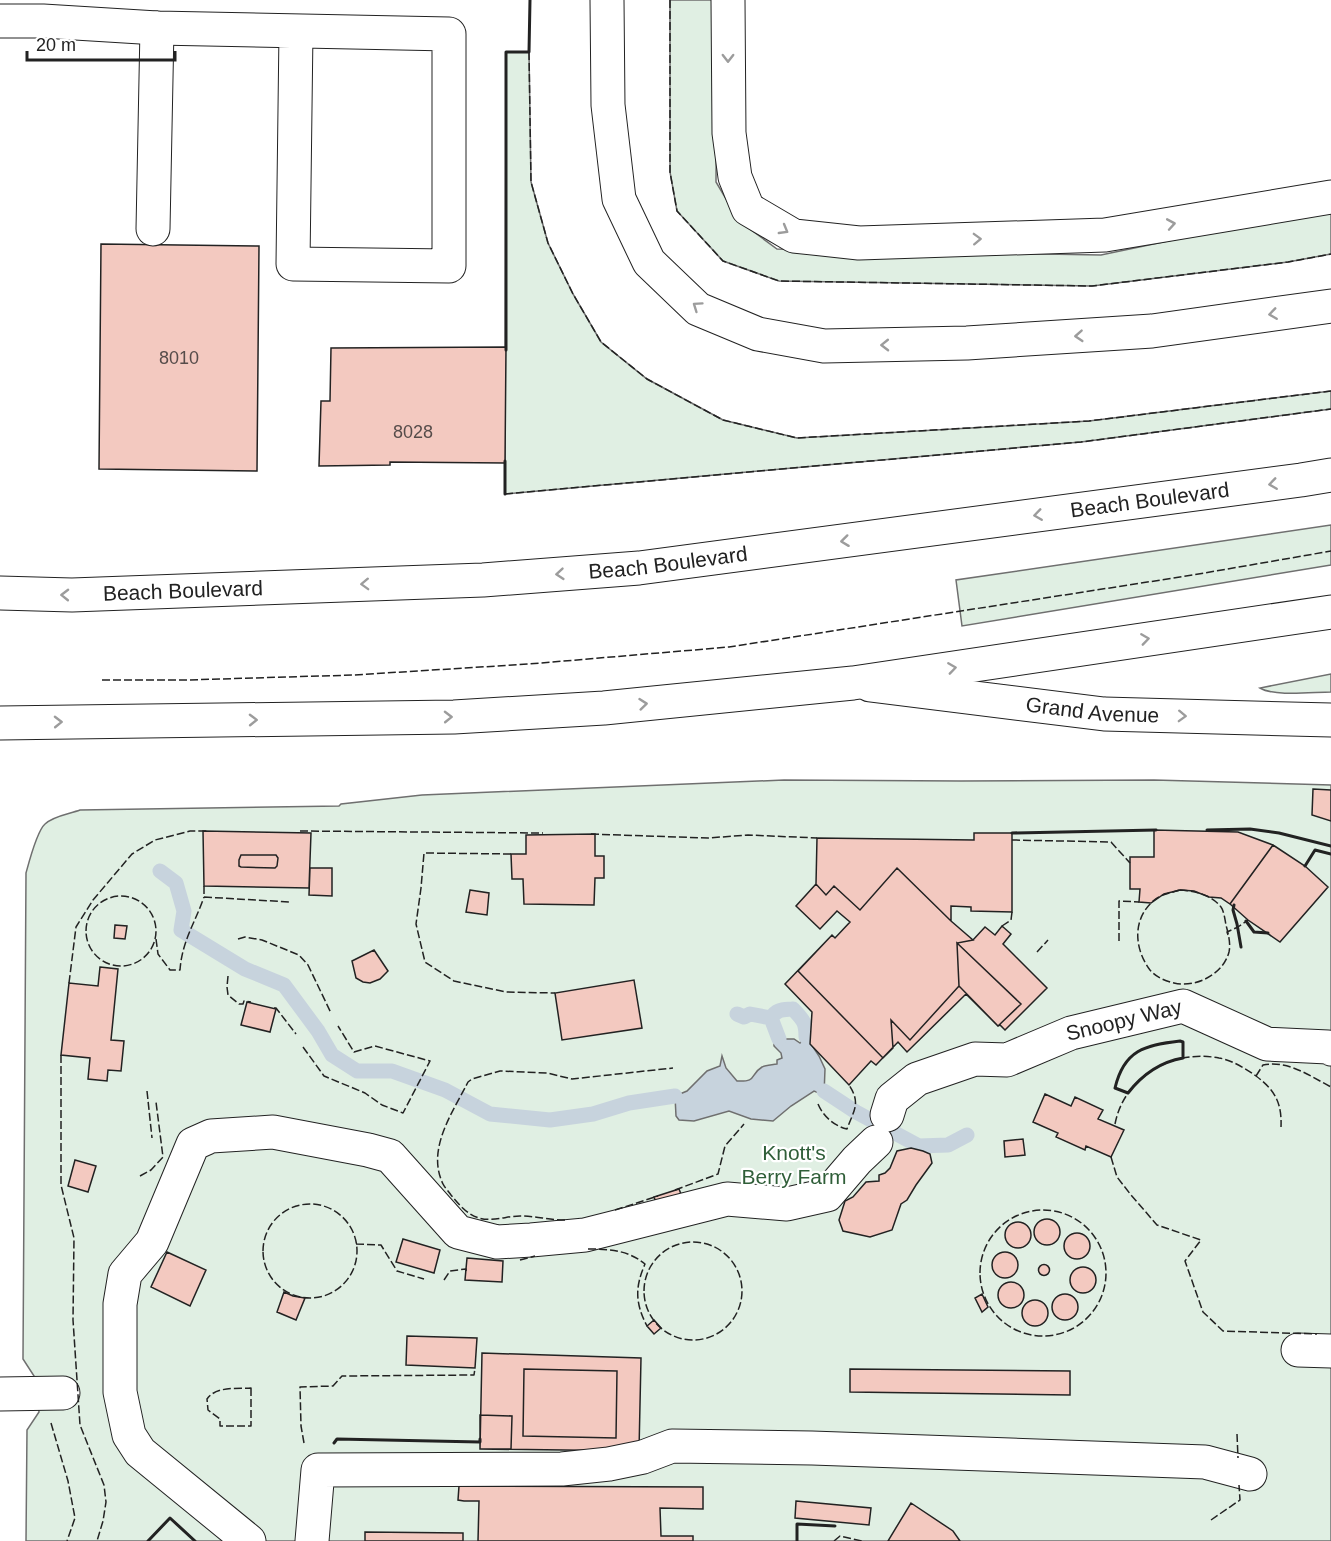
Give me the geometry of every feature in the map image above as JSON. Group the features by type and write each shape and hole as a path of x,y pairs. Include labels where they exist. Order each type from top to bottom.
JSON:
{"main road":[{"path":"607,0 608,105 619,199 649,262 698,309 758,334 824,346 966,343 1152,331 1331,306"},
{"path":"729,0 729,133 735,177 748,209 794,236 859,243 1105,235 1331,197"},
{"path":"0,21 43,21 157,28 449,34 449,266 292,264 296,31"},
{"path":"153,229 157,28"},
{"name":"Beach Boulevard","path":"0,593 72,595 483,580 639,568 1331,475"},
{"path":"0,723 454,717 604,708 853,682 1331,612"},
{"name":"Grand Avenue","path":"853,682 1104,714 1331,720"},
{"name":"Snoopy Way","path":"249,1541 140,1452 129,1435 120,1392 120,1304 125,1275 152,1242 193,1144 211,1136 273,1132 390,1156 458,1232 497,1242 531,1240 585,1234 727,1199 787,1204 827,1195 882,1128 892,1099 917,1079 975,1059 1007,1060 1071,1033 1183,1006 1267,1044 1331,1049"},
{"path":"1298,1350 1331,1351"},
{"path":"0,1394 63,1393"},
{"path":"312,1541 318,1470 562,1468 621,1462 643,1457 672,1446 813,1448 1205,1462 1250,1474"}],"green space":[{"path":"670,0 717,0 716,182 739,221 777,249 1101,255 1254,223 1331,213 1331,254 1288,262 1092,286 779,281 723,261 677,211 670,172"},
{"path":"506,52 529,52 531,182 548,243 573,294 601,342 647,379 723,420 797,438 1089,421 1331,391 1331,409 1081,442 505,494"},
{"path":"1331,525 1331,565 962,626 956,580"},
{"path":"1331,674 1331,692 1284,693 1260,688"},
{"name":"Knott's Berry Farm","path":"784,780 1154,780 1331,785 1331,1541 26,1541 27,1430 39,1412 36,1379 23,1359 26,873 36,840 45,824 57,817 80,810 339,806 422,795"}],"shaded area":[{"path":"808,1033 811,1044 825,1069 824,1095 814,1091 773,1121 751,1119 729,1111 694,1121 679,1120 676,1116 675,1096 687,1091 707,1071 720,1066 722,1056 726,1068 737,1081 748,1080 762,1067 777,1064 777,1060 782,1058 781,1053 774,1046 774,1039 794,1039 800,1043"}],"building":[{"path":"101,244 259,246 257,471 99,469"},
{"path":"506,347 505,463 390,462 390,465 319,466 321,401 330,401 331,348"},
{"path":"1313,789 1331,790 1331,821 1312,815"},
{"path":"1154,830 1238,832 1273,845 1230,904 1221,898 1180,890 1164,894 1151,903 1139,902 1140,889 1130,889 1130,857 1154,857"},
{"path":"203,831 311,833 309,888 204,886"},
{"path":"974,833 1012,833 1012,912 971,911 971,907 951,906 951,921 973,940 985,927 995,935 1002,926 1011,934 1003,944 1047,988 1005,1030 1000,1025 998,1026 966,994 907,1052 898,1042 876,1065 871,1061 849,1085 810,1044 812,1012 785,984 832,935 835,938 850,922 837,911 820,929 796,906 816,884 817,838 974,840"},
{"path":"595,834 595,856 604,856 604,878 595,878 594,905 524,904 523,879 512,879 511,854 526,854 526,835"},
{"path":"1273,845 1305,866 1328,887 1280,942 1248,920 1230,904"},
{"path":"241,855 276,855 277,866 275,868 241,867 239,860"},
{"path":"310,868 332,868 332,896 309,895"},
{"path":"897,868 973,940 957,943 959,986 910,1040 891,1020 893,1048 883,1058 798,971 832,935 835,938 850,922 837,911 820,929 796,906 816,884 826,895 834,886 860,910"},
{"path":"470,890 489,893 487,915 466,912"},
{"path":"115,925 127,926 125,939 114,938"},
{"path":"957,943 1021,1004 998,1026 959,986"},
{"path":"374,950 388,971 380,979 370,983 363,982 356,978 352,961"},
{"path":"100,967 118,969 111,1040 124,1041 121,1071 108,1070 107,1081 88,1079 90,1058 61,1055 69,983 98,986"},
{"path":"634,980 642,1028 562,1040 555,993"},
{"path":"247,1002 276,1009 270,1032 241,1025"},
{"path":"1045,1094 1071,1106 1075,1097 1103,1110 1098,1119 1124,1130 1111,1157 1086,1146 1085,1150 1056,1137 1058,1133 1033,1122"},
{"path":"1023,1139 1025,1155 1005,1157 1004,1141"},
{"path":"911,1148 930,1154 932,1163 907,1200 901,1204 892,1230 870,1237 843,1231 839,1220 845,1201 853,1197 866,1182 879,1181 879,1175 890,1168 897,1151"},
{"path":"75,1160 96,1166 88,1192 68,1186"},
{"path":"679,1189 683,1199 658,1208 654,1197"},
{"path":"1047,1219 1056,1223 1060,1232 1056,1241 1047,1245 1038,1241 1034,1232 1038,1223"},
{"path":"1018,1222 1027,1226 1031,1235 1027,1244 1018,1248 1009,1244 1005,1235 1009,1226"},
{"path":"1077,1233 1086,1237 1090,1246 1086,1255 1077,1259 1068,1255 1064,1246 1068,1237"},
{"path":"403,1239 440,1250 434,1273 396,1262"},
{"path":"167,1252 206,1270 190,1306 151,1287"},
{"path":"1005,1252 1014,1256 1018,1265 1014,1274 1005,1278 996,1274 992,1265 996,1256"},
{"path":"467,1258 503,1261 502,1282 465,1280"},
{"path":"1044,1264 1050,1270 1044,1276 1038,1270"},
{"path":"1083,1267 1092,1271 1096,1280 1092,1289 1083,1293 1074,1289 1070,1280 1074,1271"},
{"path":"1011,1282 1020,1286 1024,1295 1020,1304 1011,1308 1002,1304 998,1295 1002,1286"},
{"path":"284,1292 305,1298 296,1320 277,1312"},
{"path":"982,1294 988,1307 982,1312 975,1298"},
{"path":"1065,1294 1074,1298 1078,1307 1074,1316 1065,1320 1056,1316 1052,1307 1056,1298"},
{"path":"1035,1300 1044,1304 1048,1313 1044,1322 1035,1326 1026,1322 1022,1313 1026,1304"},
{"path":"654,1320 661,1328 654,1334 647,1326"},
{"path":"407,1336 477,1338 475,1368 406,1365"},
{"path":"482,1353 641,1358 639,1451 480,1449"},
{"path":"524,1369 617,1371 616,1438 523,1436"},
{"path":"850,1369 1070,1371 1070,1395 850,1392"},
{"path":"480,1415 512,1416 511,1449 480,1449"},
{"path":"459,1486 703,1487 703,1509 660,1508 661,1536 693,1536 693,1541 478,1541 479,1501 458,1500"},
{"path":"796,1501 871,1508 869,1525 795,1518"},
{"path":"911,1503 953,1531 960,1541 888,1541"},
{"path":"365,1532 463,1533 463,1541 365,1541"}],"waterway":[{"path":"160,871 176,883 184,911 181,930 245,969 284,985 318,1031 332,1055 357,1071 392,1071 445,1090 490,1114 550,1120 593,1114 629,1103 675,1096"},
{"path":"771,1018 778,1011 793,1009 803,1021 806,1037"},
{"path":"737,1014 744,1017 750,1014 771,1018 779,1039"},
{"path":"824,1091 856,1112 919,1146 948,1145 967,1135"}],"fence":[{"path":"670,0 670,172 677,211 723,261 779,281 1092,286 1288,262 1331,254"},
{"path":"529,52 531,182 548,243 573,294 601,342 647,379 723,420 797,438 1089,421 1331,391"},
{"path":"505,494 1081,442 1331,409"},
{"path":"102,680 354,675 529,664 729,647 1193,575 1331,551"},
{"path":"69,983 76,927 93,900 132,854 155,840 190,831 207,831"},
{"path":"300,831 543,833"},
{"path":"591,834 708,838 748,835 817,838"},
{"path":"1012,840 1111,842 1130,863"},
{"path":"511,854 424,853 416,924 425,962 454,981 506,992 555,993"},
{"path":"204,886 204,897 290,902"},
{"path":"1180,890 1202,894 1221,907 1229,942 1229,952 1221,967 1207,978 1191,984 1174,983 1155,975 1145,962 1139,945 1138,927 1145,911 1157,898 1180,890"},
{"path":"114,896 128,896 141,901 151,911 156,931 151,951 141,961 128,966 114,966 101,961 91,951 86,938 86,924 91,911 101,901 114,896"},
{"path":"156,939 158,954 170,970 180,970 186,941 204,897"},
{"path":"1119,941 1119,901 1139,902"},
{"path":"1002,926 1011,920 1012,912"},
{"path":"1228,935 1227,932 1248,920"},
{"path":"238,939 245,937 262,940 299,955 308,965 331,1013"},
{"path":"1037,952 1048,940"},
{"path":"228,976 228,995 239,1004 243,1004 244,1001 251,1002"},
{"path":"274,1008 296,1034"},
{"path":"303,1047 324,1076 365,1093 382,1105 403,1113 430,1061 375,1046 354,1052 338,1026"},
{"path":"61,1055 61,1185 74,1238 73,1320 80,1425 104,1485 106,1502 97,1541"},
{"path":"1115,1124 1120,1107 1139,1080 1168,1063 1201,1056 1229,1061 1263,1081 1273,1092 1279,1104 1281,1127"},
{"path":"1256,1076 1263,1065 1281,1065 1298,1070 1331,1087"},
{"path":"565,1220 520,1216 479,1218 464,1209 445,1187 439,1171 439,1144 449,1118 468,1082 500,1071 547,1073 572,1079 673,1068"},
{"path":"818,1104 830,1120 847,1129 855,1102 849,1085"},
{"path":"147,1091 152,1138"},
{"path":"140,1176 151,1170 163,1157 156,1102"},
{"path":"675,1190 718,1174 725,1146 744,1124"},
{"path":"1111,1157 1117,1177 1157,1225 1201,1240 1185,1261 1203,1312 1223,1331 1317,1334"},
{"path":"615,1210 658,1196"},
{"path":"310,1204 328,1208 343,1218 353,1233 357,1251 353,1269 343,1284 328,1294 310,1298 292,1294 277,1284 267,1269 263,1251 267,1233 277,1218 292,1208 310,1204"},
{"path":"1043,1210 1067,1214 1088,1228 1102,1249 1106,1273 1102,1297 1088,1318 1067,1332 1043,1336 1019,1332 998,1318 984,1297 980,1273 984,1249 998,1228 1019,1214 1043,1210"},
{"path":"693,1242 712,1246 728,1256 738,1272 742,1291 738,1310 728,1326 712,1336 693,1340 674,1336 658,1326 648,1310 644,1291 648,1272 658,1256 674,1246 693,1242"},
{"path":"356,1244 381,1245 397,1271 424,1279"},
{"path":"588,1249 618,1251 639,1259 645,1264 639,1280 638,1302 647,1326"},
{"path":"520,1260 535,1256"},
{"path":"444,1280 450,1271 466,1269 466,1271"},
{"path":"304,1443 300,1387 333,1386 342,1376 474,1375 475,1368"},
{"path":"251,1388 251,1426 220,1426 220,1419 208,1410 207,1399 221,1390 251,1388"},
{"path":"51,1423 68,1481 75,1518 67,1541"},
{"path":"1237,1434 1238,1458"},
{"path":"1211,1520 1240,1500 1239,1485"},
{"path":"834,1541 840,1536 862,1541"}],"wall":[{"path":"506,350 506,52 529,52 530,0"},
{"path":"505,461 505,494"},
{"path":"1207,830 1250,829 1279,833 1331,846"},
{"path":"1012,833 1156,830"},
{"path":"1305,866 1315,850 1331,854"},
{"path":"1234,905 1233,910 1241,947"},
{"path":"1246,921 1254,932 1268,933"},
{"path":"1180,1041 1183,1042 1183,1058 1152,1070 1128,1093 1115,1088 1119,1075 1130,1057 1146,1048 1180,1041"},
{"path":"334,1443 337,1439 480,1442 480,1439"},
{"path":"148,1541 170,1518 195,1541"},
{"path":"797,1541 797,1524 835,1526"}]}
